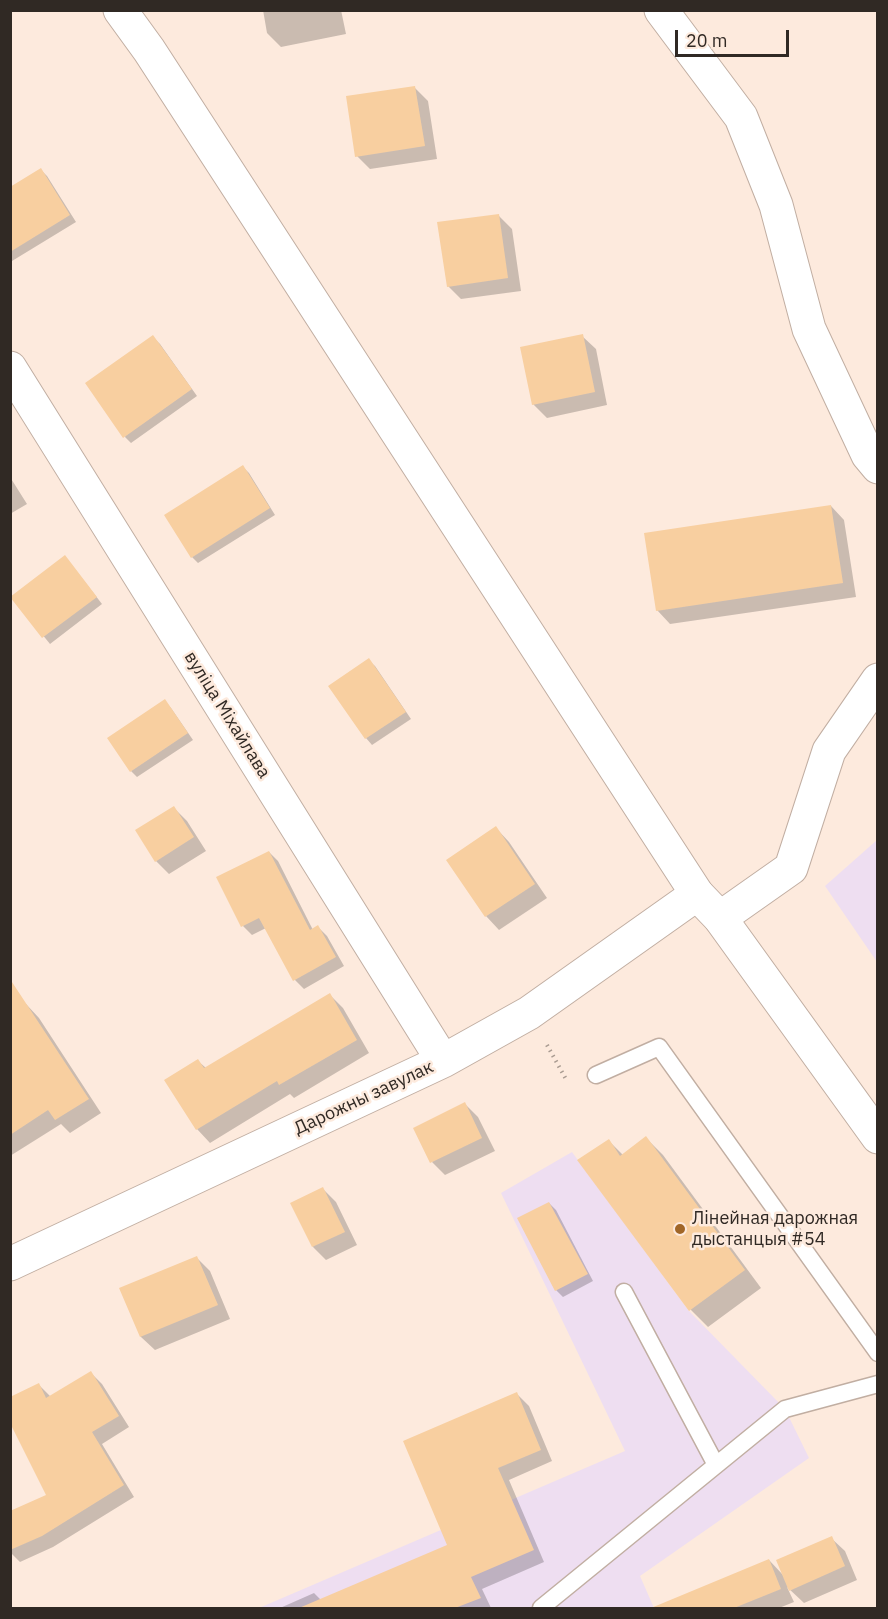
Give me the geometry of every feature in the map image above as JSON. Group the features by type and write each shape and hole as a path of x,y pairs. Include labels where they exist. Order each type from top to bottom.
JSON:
{"street":[{"path":"120,10 697,894 720,918 878,1137"},
{"path":"661,10 741,117 776,205 809,329 868,454 878,468"},
{"name":"вуліца Міхайлава","path":"10,368 443,1061"},
{"path":"720,918 790,868 830,751 878,680"},
{"name":"Дарожны завулак","path":"10,1264 443,1061 528,1013 697,894"}],"lane":[{"path":"597,1076 659,1047 878,1353"},
{"path":"624,1292 716,1465"},
{"path":"541,1608 784,1409 878,1384"}],"path":[{"path":"528,1013 567,1082 597,1076"}],"shaded area":[{"path":"877,840 877,962 825,886"},
{"path":"572,1152 689,1311 785,1409 809,1458 640,1576 654,1608 259,1608 625,1451 501,1193"}],"building":[{"path":"415,86 425,146 355,157 346,96"},
{"path":"41,168 70,215 10,252 10,187"},
{"path":"499,214 508,278 447,287 437,222"},
{"path":"583,334 595,392 532,405 520,347"},
{"path":"153,335 192,389 123,438 85,383"},
{"path":"243,465 270,508 191,558 164,515"},
{"path":"831,505 843,583 656,611 644,533"},
{"path":"65,555 97,597 42,638 10,597"},
{"path":"369,658 406,712 365,739 328,686"},
{"path":"165,699 188,733 130,772 107,738"},
{"path":"174,806 194,837 155,862 135,830"},
{"path":"496,826 535,884 485,917 446,860"},
{"path":"269,851 310,930 318,925 336,957 293,981 259,918 241,927 216,877"},
{"path":"10,979 89,1099 55,1120 48,1110 10,1135"},
{"path":"330,993 357,1040 279,1085 277,1081 196,1130 164,1080 198,1059 204,1068"},
{"path":"465,1102 482,1138 430,1163 413,1128"},
{"path":"646,1136 745,1270 689,1311 577,1160 609,1139 620,1156"},
{"path":"323,1187 345,1232 312,1247 290,1203"},
{"path":"549,1202 588,1274 555,1291 517,1218"},
{"path":"197,1256 218,1305 140,1337 119,1288"},
{"path":"91,1371 119,1416 92,1432 124,1485 42,1536 10,1550 10,1511 46,1495 10,1423 10,1397 39,1383 46,1398"},
{"path":"517,1392 541,1450 498,1468 534,1550 471,1577 481,1598 455,1608 299,1608 447,1545 403,1441"},
{"path":"832,1536 845,1566 789,1591 776,1560"},
{"path":"769,1559 781,1589 734,1608 651,1608"}],"place":[{"name":"Лінейная дарожная дыстанцыя #54","path":"680,1229"}]}
